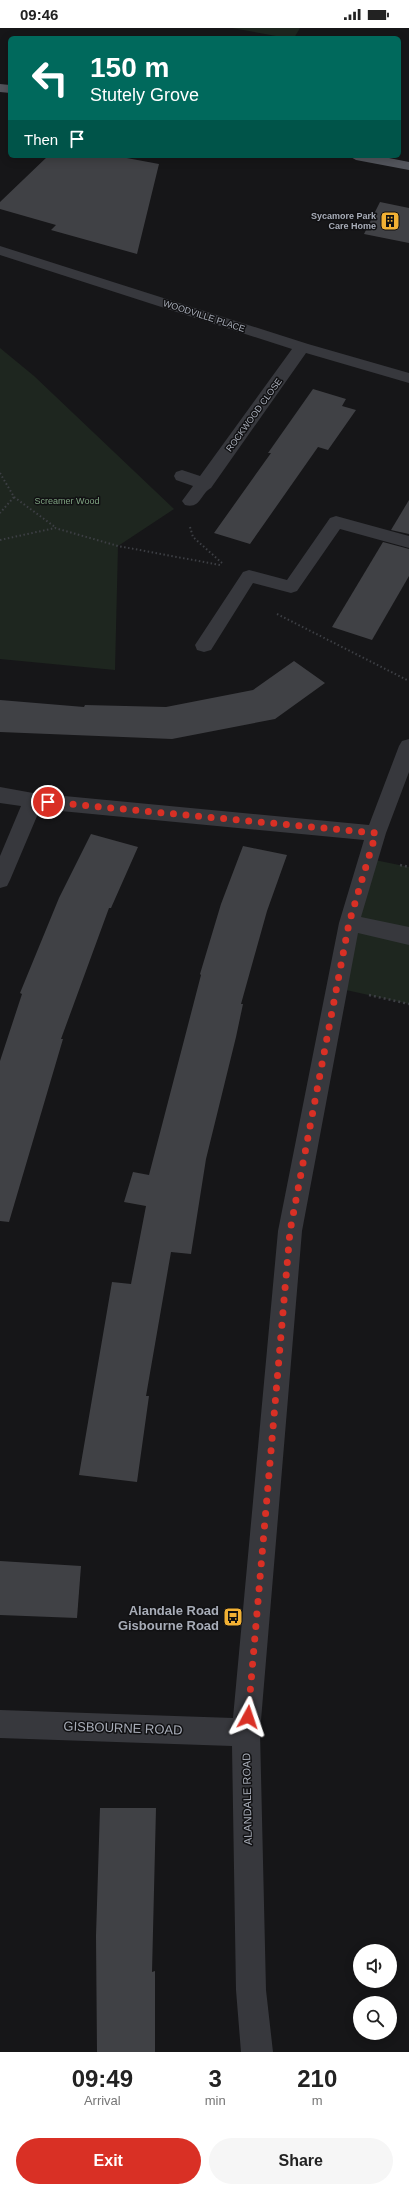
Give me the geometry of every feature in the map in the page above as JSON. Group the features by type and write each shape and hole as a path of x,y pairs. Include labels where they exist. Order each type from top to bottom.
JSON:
{"main road":[{"path":"367,158 409,166"}],"street":[{"name":"WOODVILLE PLACE","path":"0,250 302,347 409,378"},
{"name":"ROCKWOOD CLOSE","path":"191,501 302,347"},
{"path":"182,476 204,484"},
{"path":"204,645 249,576 291,587 336,522 409,542"},
{"name":"ALANDALE ROAD","path":"257,2052 251,1990 246,1732 290,1231 349,923 376,833 409,746"},
{"path":"0,795 33,801 376,833"},
{"path":"0,880 33,801"},
{"path":"349,923 409,936"},
{"name":"GISBOURNE ROAD","path":"0,1724 246,1732"}],"path":[{"path":"0,473 14,497 55,528 118,546 227,566 193,537 187,516 191,501"},
{"path":"0,513 14,497"},
{"path":"0,540 55,528"},
{"path":"237,594 409,681"},
{"path":"337,988 409,1004"}],"green space":[{"path":"232,28 300,28 295,36 276,36"},
{"name":"Screamer Wood","path":"0,348 34,376 174,509 118,546 115,670 0,659"},
{"path":"370,859 409,867 409,1004 337,988"}],"building":[{"path":"46,158 127,158 159,164 137,254 51,230 56,225 0,209 0,202"},
{"name":"Sycamore Park Care Home","path":"380,202 409,208 409,243 364,234"},
{"path":"313,389 346,399 342,406 356,410 328,450 318,447 250,544 214,533 271,453 268,453"},
{"path":"409,500 409,534 391,530"},
{"path":"383,542 409,549 409,576 372,640 332,627"},
{"path":"294,661 325,683 275,719 172,739 0,732 0,700 84,707 85,705 166,707 253,690"},
{"path":"91,834 138,847 111,908 109,908 61,1039 63,1039 9,1222 0,1221 0,1061 22,994 20,993 59,898"},
{"path":"243,846 287,855 267,911 241,1004 243,1004 236,1037 206,1159 191,1254 171,1252 146,1396 149,1396 137,1482 79,1475 112,1282 131,1284 146,1206 124,1202 133,1172 149,1175 201,975 200,974 221,904"},
{"path":"0,1561 81,1566 77,1618 0,1615"},
{"path":"100,1808 156,1808 152,1972 155,1971 155,2052 97,2052 96,1936"}],"place":[{"name":"Sycamore Park Care Home","path":"390,221"},
{"name":"Alandale Road Gisbourne Road","path":"233,1617"}],"route":[{"path":"48,802 376,833 370,859 349,923 290,1231 248,1717"}]}
